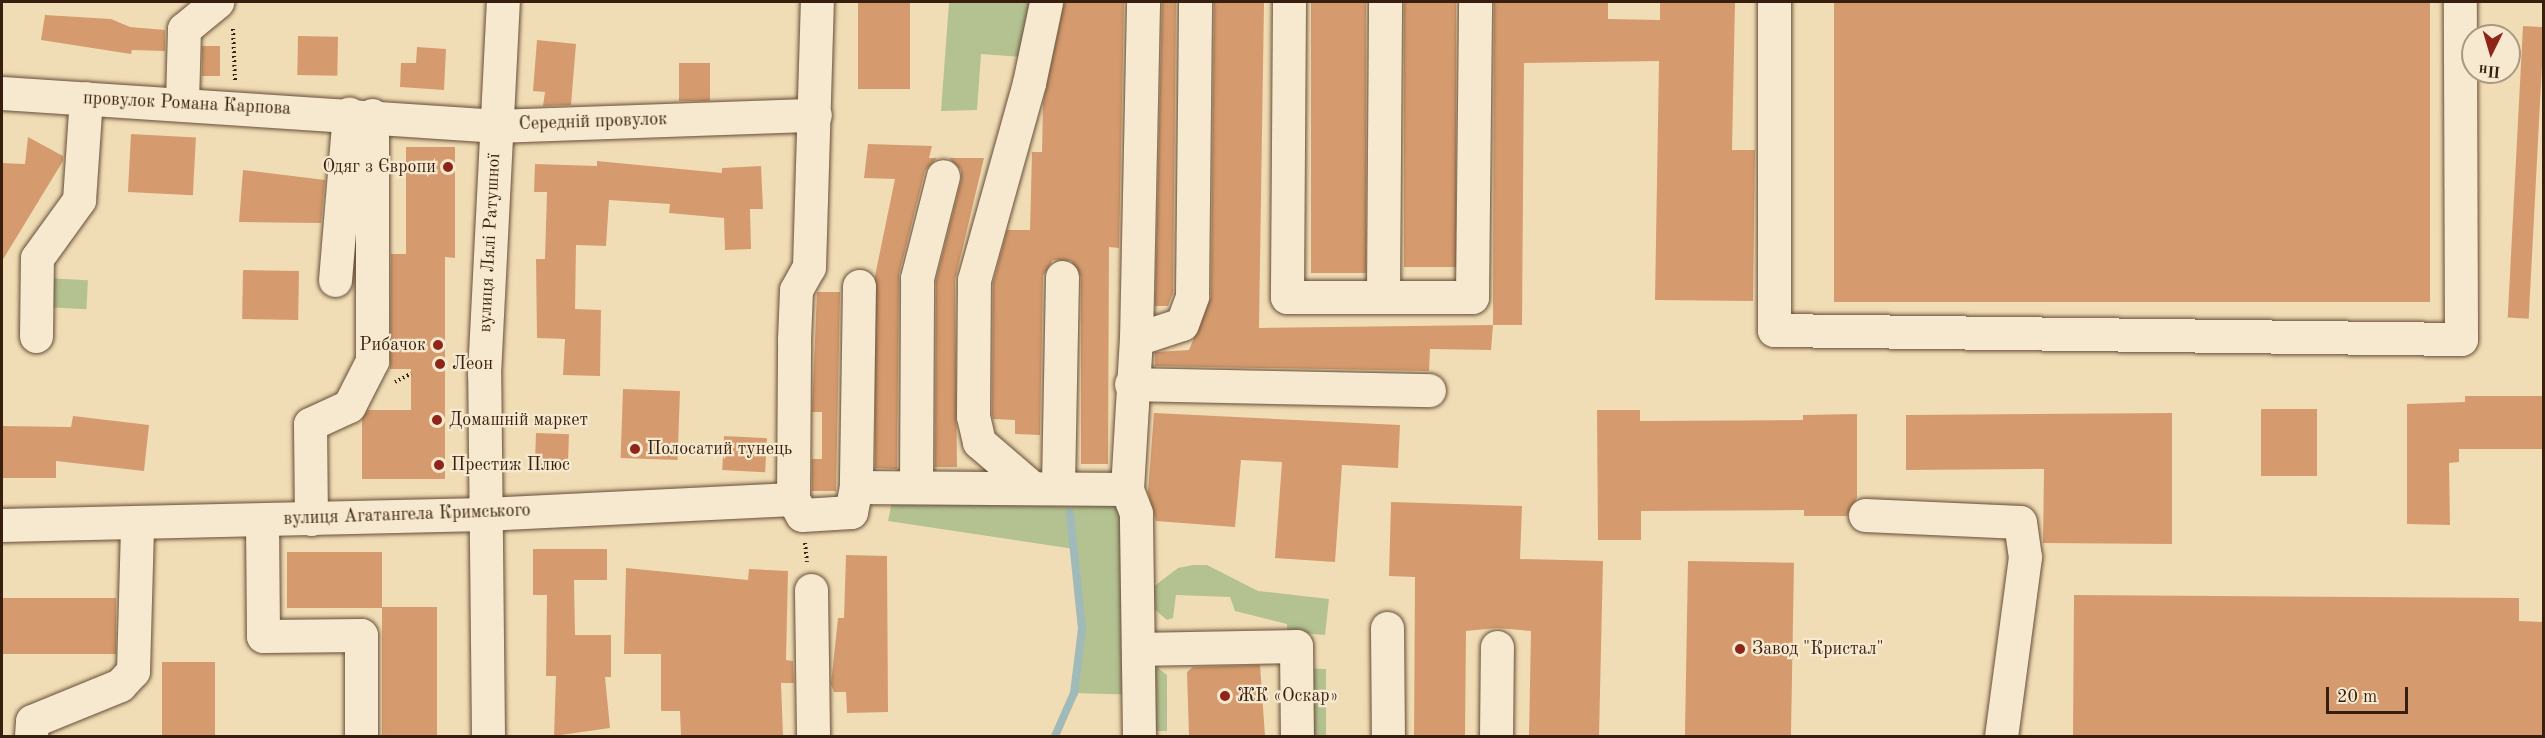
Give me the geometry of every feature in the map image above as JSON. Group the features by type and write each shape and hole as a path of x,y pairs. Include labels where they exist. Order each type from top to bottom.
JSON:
{"street":[{"path":"182,104 184,29 217,2"},
{"name":"вулиця Лялі Ратушної","path":"488,736 484,374 503,2"},
{"path":"798,507 796,300 809,267 817,2"},
{"path":"1044,486 979,441 973,416 974,280 1029,83 1046,2"},
{"path":"1139,736 1136,513 1127,489 1131,384 1136,339 1143,2"},
{"path":"1136,339 1182,324 1192,296 1195,2"},
{"path":"1289,2 1287,297 1472,297 1475,2"},
{"path":"1383,296 1385,2"},
{"path":"1774,2 1774,330 2461,339 2460,2"},
{"name":"провулок Романа Карпова","path":"2,93 361,114"},
{"path":"36,336 37,258 79,200 86,98"},
{"name":"Середній провулок","path":"361,114 495,126 815,115"},
{"path":"335,280 361,114"},
{"path":"311,519 310,424 349,406 372,361 361,114"},
{"path":"916,487 917,278 943,176"},
{"path":"1044,486 1062,277"},
{"path":"859,286 856,487 1044,486 1127,489"},
{"path":"1131,384 1430,390"},
{"name":"вулиця Агатангела Кримського","path":"2,525 137,524 798,507 851,512 856,487"},
{"path":"1865,515 2020,522 2025,557 2001,736"},
{"path":"262,520 263,636 361,635 361,736"},
{"path":"31,736 32,721 120,685 133,671 137,524"},
{"path":"811,590 813,736"},
{"path":"1387,628 1388,736"},
{"path":"1138,650 1296,646 1297,736"},
{"path":"1496,736 1497,647"}],"path":[{"path":"217,2 236,34 234,107"},
{"path":"798,507 811,590"}],"green space":[{"path":"949,2 1046,2 1035,58 981,54 977,110 941,111"},
{"path":"45,278 88,280 86,309 43,307"},
{"path":"895,487 1127,489 1138,695 1074,693 1082,629 1074,549 888,521"},
{"path":"1207,565 1258,591 1329,599 1325,635 1302,633 1302,668 1326,669 1326,736 1309,736 1288,676 1287,624 1235,611 1230,597 1176,595 1173,618 1167,620 1153,608 1153,587 1178,568"},
{"path":"1158,668 1167,675 1167,731 1153,731 1153,673"}],"building":[{"path":"858,2 910,2 910,89 858,89"},
{"path":"1064,2 1124,2 1119,248 1109,247 1108,464 1081,464 1081,277 1071,261 1053,260 1043,276 1040,435 1015,434 1015,420 993,419 992,414 993,283 1007,230 1030,230 1032,152 1042,152 1043,103"},
{"path":"1162,2 1176,2 1173,293 1168,306 1155,306"},
{"path":"1214,2 1264,2 1259,328 1493,325 1491,350 1430,349 1429,371 1155,366 1155,352 1189,350 1211,297"},
{"path":"1311,2 1366,2 1366,273 1311,273"},
{"path":"1404,2 1456,2 1456,267 1404,267"},
{"path":"1494,2 1608,2 1608,19 1660,20 1660,2 1735,2 1732,150 1755,150 1753,301 1655,300 1659,61 1524,63 1522,325 1493,325"},
{"path":"1834,2 2430,2 2430,302 1834,302"},
{"path":"45,15 111,19 130,27 165,30 165,51 132,50 131,54 41,40"},
{"path":"2523,26 2544,27 2529,319 2508,318"},
{"path":"298,36 338,37 337,76 297,75"},
{"path":"537,40 576,44 571,105 543,106 545,92 533,91"},
{"path":"202,46 220,46 220,76 202,76"},
{"path":"417,47 446,49 444,90 400,87 401,63 416,63"},
{"path":"679,63 710,63 710,101 679,101"},
{"path":"131,134 196,137 193,195 128,192"},
{"path":"28,137 63,156 63,161 2,261 2,163 25,164"},
{"path":"868,144 932,146 929,158 937,158 925,171 899,274 897,469 875,468 875,276 895,179 864,178"},
{"path":"406,147 455,147 455,258 445,257 445,479 362,479 362,418 368,410 411,410 411,369 390,369 391,254 406,254"},
{"path":"949,158 984,158 955,280 957,467 935,467 936,280 961,180 961,170"},
{"path":"597,161 722,173 722,168 761,166 763,209 750,209 751,249 725,250 724,218 669,213 670,204 609,200 606,246 576,245 575,309 601,310 600,376 563,375 565,339 537,338 536,259 545,259 547,192 534,192 535,164 597,166"},
{"path":"243,170 325,180 321,223 239,222"},
{"path":"243,270 299,271 298,320 242,319"},
{"path":"817,292 840,292 836,491 812,491 812,459 822,459 822,412 812,412"},
{"path":"623,389 680,391 678,460 621,458"},
{"path":"2465,396 2544,396 2544,449 2459,449 2459,462 2449,463 2450,525 2407,524 2407,404 2465,402"},
{"path":"2261,409 2317,409 2317,476 2261,476"},
{"path":"1597,410 1640,410 1640,421 1803,420 1803,415 1857,414 1857,498 1847,516 1804,516 1804,510 1641,511 1641,540 1598,540"},
{"path":"1154,413 1400,425 1398,468 1342,465 1335,562 1275,558 1282,462 1241,460 1235,527 1156,521 1148,492"},
{"path":"2172,413 2172,544 2043,543 2044,469 1906,470 1906,415"},
{"path":"73,416 149,425 144,471 56,461 56,478 2,478 2,426 71,427"},
{"path":"536,433 569,434 568,466 535,465"},
{"path":"724,436 767,438 765,472 722,470"},
{"path":"1391,502 1522,506 1520,559 1603,561 1599,736 1529,736 1531,631 1497,628 1466,631 1465,736 1414,736 1415,577 1389,576"},
{"path":"533,549 607,549 607,580 574,580 575,635 611,635 611,677 605,677 610,728 554,736 556,676 546,676 547,595 533,595"},
{"path":"287,552 382,552 382,608 287,608"},
{"path":"846,555 887,556 888,712 847,713 846,692 834,692 831,684 838,618 844,618"},
{"name":"Завод \"Кристал\"","path":"1688,561 1794,563 1791,736 1685,736"},
{"path":"626,568 748,580 749,569 788,571 786,660 793,661 794,683 781,683 783,736 681,736 680,711 661,711 661,654 624,654"},
{"path":"2074,595 2519,598 2519,621 2544,622 2544,736 2073,736"},
{"path":"2,598 116,598 116,654 2,654"},
{"path":"382,607 437,607 437,736 382,736"},
{"path":"162,662 215,662 215,736 162,736"},
{"name":"ЖК «Оскар»","path":"1260,665 1265,736 1189,736 1187,672 1193,667"}],"waterway":[{"path":"1055,736 1074,693 1082,629 1070,513"}],"place":[{"name":"Одяг з Європи","path":"448,167"},
{"name":"Рибачок","path":"438,345"},
{"name":"Леон","path":"440,364"},
{"name":"Домашній маркет","path":"437,420"},
{"name":"Полосатий тунець","path":"635,449"},
{"name":"Престиж Плюс","path":"439,465"},
{"name":"Завод \"Кристал\"","path":"1740,649"},
{"name":"ЖК «Оскар»","path":"1225,696"}]}
